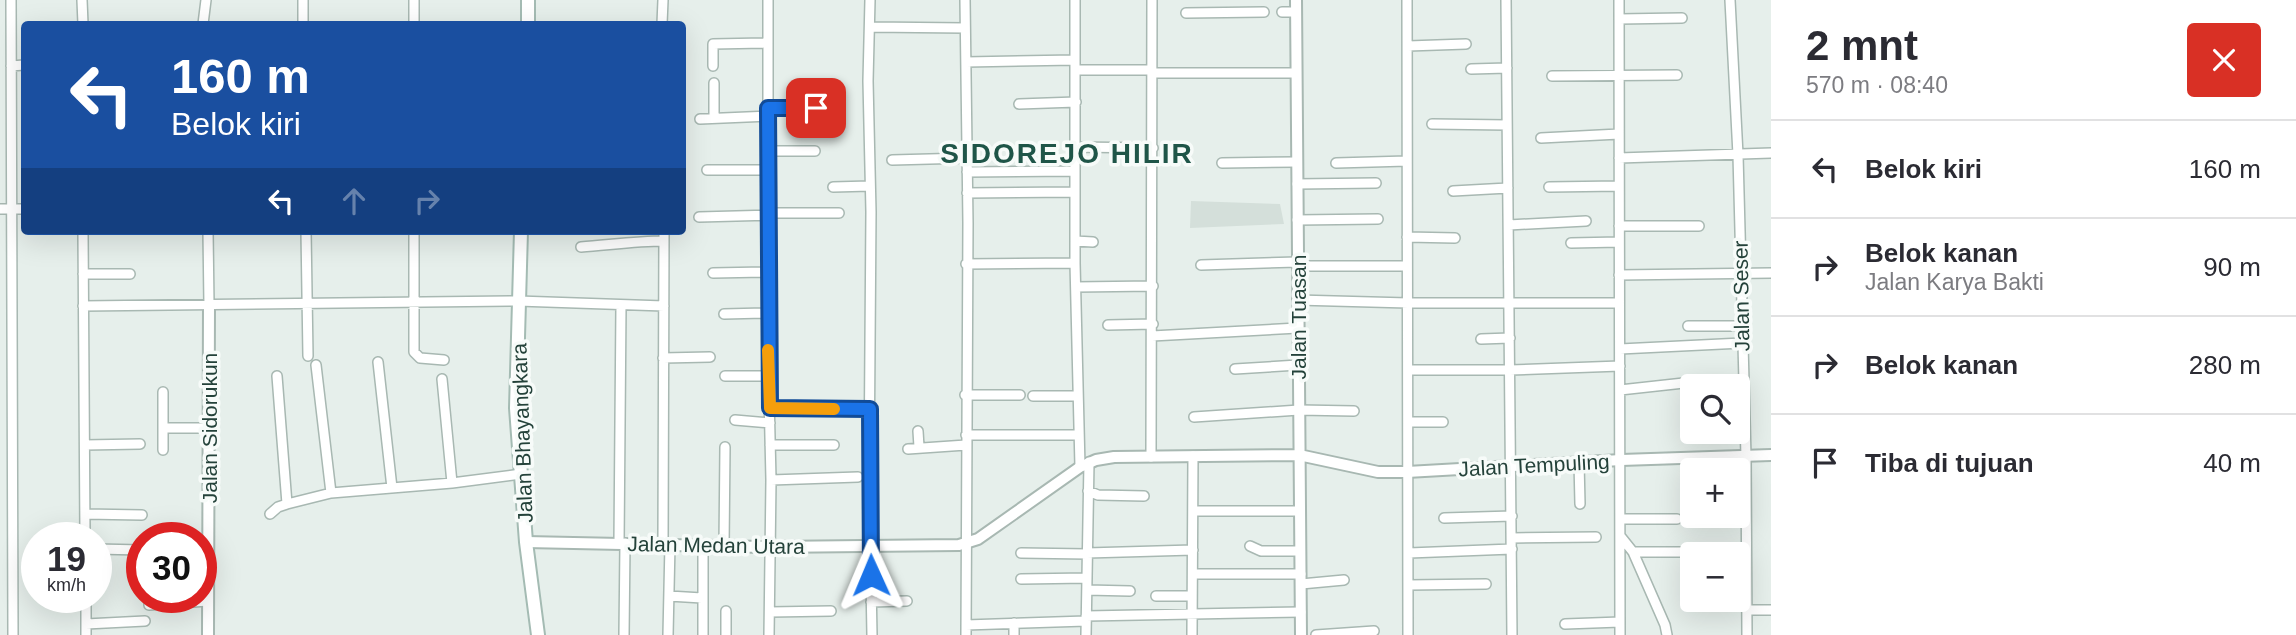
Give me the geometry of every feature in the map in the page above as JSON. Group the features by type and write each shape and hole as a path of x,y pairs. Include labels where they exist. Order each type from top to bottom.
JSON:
{"main road":[{"path":"528,0 528,21"},
{"name":"Jalan Bhayangkara","path":"521,235 516,386 526,542 538,635"}],"street":[{"path":"11,0 13,635"},
{"path":"82,0 83,21"},
{"path":"203,21 206,0"},
{"path":"303,0 303,21"},
{"path":"414,0 414,21"},
{"path":"662,21 663,0"},
{"path":"768,0 771,480 769,635"},
{"path":"870,0 868,81 872,635"},
{"path":"965,0 966,630 1086,619 1301,612"},
{"path":"1075,0 1077,396 1078,435 1088,491 1086,635"},
{"path":"1151,457 1152,0"},
{"path":"1407,0 1408,635"},
{"path":"1506,0 1512,635"},
{"path":"1619,0 1620,635"},
{"name":"Jalan Seser","path":"1730,0 1738,155 1747,542"},
{"path":"1282,12 1296,6"},
{"name":"Jalan Tuasan","path":"1296,6 1301,635"},
{"path":"1186,13 1264,12"},
{"path":"1619,19 1682,18"},
{"path":"870,27 965,28"},
{"path":"713,66 713,44 768,43"},
{"path":"1408,46 1466,44"},
{"path":"965,62 1075,65 1152,71 1297,73"},
{"path":"11,66 21,65"},
{"path":"1471,69 1507,68"},
{"path":"1552,76 1677,75"},
{"path":"714,83 714,118"},
{"path":"1019,104 1076,102"},
{"path":"700,119 838,108"},
{"path":"1432,124 1507,125"},
{"path":"1541,138 1619,134"},
{"path":"1075,147 1153,148"},
{"path":"769,151 815,151"},
{"path":"1619,158 1771,153"},
{"path":"892,160 967,158"},
{"path":"1222,163 1296,162"},
{"path":"1336,163 1407,162"},
{"path":"707,170 769,170"},
{"path":"967,172 1075,171"},
{"path":"1297,184 1376,183"},
{"path":"833,187 870,186"},
{"path":"1549,187 1619,186"},
{"path":"1453,191 1508,188"},
{"path":"967,193 1075,192"},
{"path":"0,209 21,209"},
{"path":"699,217 839,213"},
{"path":"1297,220 1378,219"},
{"path":"1508,225 1586,221"},
{"path":"1619,226 1699,226"},
{"path":"83,235 85,522"},
{"path":"208,235 209,305"},
{"path":"306,235 308,356"},
{"path":"414,235 414,354 420,358 444,360"},
{"path":"581,247 622,244 664,236 663,358 668,635"},
{"path":"1407,237 1455,238"},
{"path":"1075,242 1093,242"},
{"path":"1571,243 1619,242"},
{"path":"966,264 1075,263"},
{"path":"1201,265 1407,266"},
{"path":"713,273 768,272"},
{"path":"1619,275 1771,273"},
{"path":"83,274 130,274"},
{"path":"1076,287 1153,286"},
{"path":"1297,300 1619,303"},
{"path":"83,306 518,301 663,306"},
{"name":"Jalan Sidorukun","path":"208,522 209,305"},
{"path":"621,305 624,635"},
{"path":"724,314 768,313"},
{"path":"1108,325 1153,324"},
{"path":"1688,326 1742,326"},
{"path":"1152,336 1298,328"},
{"path":"1481,339 1510,338"},
{"path":"1619,348 1742,343"},
{"path":"663,358 710,357"},
{"path":"378,362 392,488"},
{"path":"316,365 331,493"},
{"path":"1235,369 1298,365"},
{"path":"1409,370 1620,366"},
{"path":"277,376 287,503"},
{"path":"725,376 769,376"},
{"path":"442,379 452,483"},
{"path":"1620,390 1680,383"},
{"path":"163,392 163,450"},
{"path":"965,396 1020,395"},
{"path":"1033,396 1077,396"},
{"path":"770,408 870,409"},
{"path":"1194,417 1299,410 1354,411"},
{"path":"735,420 770,423"},
{"path":"1408,422 1443,422"},
{"path":"163,429 208,428"},
{"path":"918,431 919,447"},
{"path":"908,449 966,440 1078,435"},
{"path":"85,445 140,444"},
{"path":"770,445 834,445"},
{"path":"724,546 725,447"},
{"path":"1192,635 1196,508 1193,456"},
{"name":"Jalan Medan Utara","path":"526,542 770,547 934,547 965,544 978,539 1084,465 1114,457 1299,456"},
{"name":"Jalan Tempuling","path":"1299,456 1378,472 1680,459"},
{"name":"Jalan Tempuling","path":"1702,458 1771,456"},
{"path":"1579,462 1580,504"},
{"path":"270,514 287,503 331,493 521,474"},
{"path":"771,480 858,477"},
{"path":"1088,491 1098,495 1144,496"},
{"path":"1196,508 1241,505"},
{"path":"1196,508 1300,511"},
{"path":"85,514 142,515"},
{"path":"1444,518 1512,516"},
{"path":"1620,519 1677,519"},
{"path":"1512,538 1596,537"},
{"path":"1621,537 1633,552 1667,635"},
{"path":"703,545 703,635"},
{"path":"1250,546 1261,551 1300,551"},
{"path":"1409,553 1512,549"},
{"path":"1021,553 1087,554 1193,550"},
{"path":"1633,552 1680,552"},
{"path":"1193,574 1344,580"},
{"path":"1021,579 1087,578"},
{"path":"1409,584 1486,584"},
{"path":"1087,590 1130,591"},
{"path":"669,596 702,598"},
{"path":"1156,596 1192,596"},
{"path":"872,602 907,601"},
{"path":"1750,610 1771,610"},
{"path":"726,611 726,635"},
{"path":"770,612 831,611"},
{"name":"Jalan Seser","path":"1747,612 1747,635"},
{"path":"86,613 86,635"},
{"name":"Jalan Sidorukun","path":"208,613 208,635"},
{"path":"86,624 145,621"},
{"path":"1565,624 1620,622"},
{"path":"1014,624 1014,635"},
{"path":"1316,635 1374,631"}],"shaded area":[{"path":"1191,201 1280,204 1284,224 1190,228"}],"slow traffic":[{"path":"768,350 770,408 834,409"}],"district":[{"name":"SIDOREJO HILIR","path":"1067,153"}],"route":[{"path":"816,108 768,108 770,408 870,409 871,575"}]}
